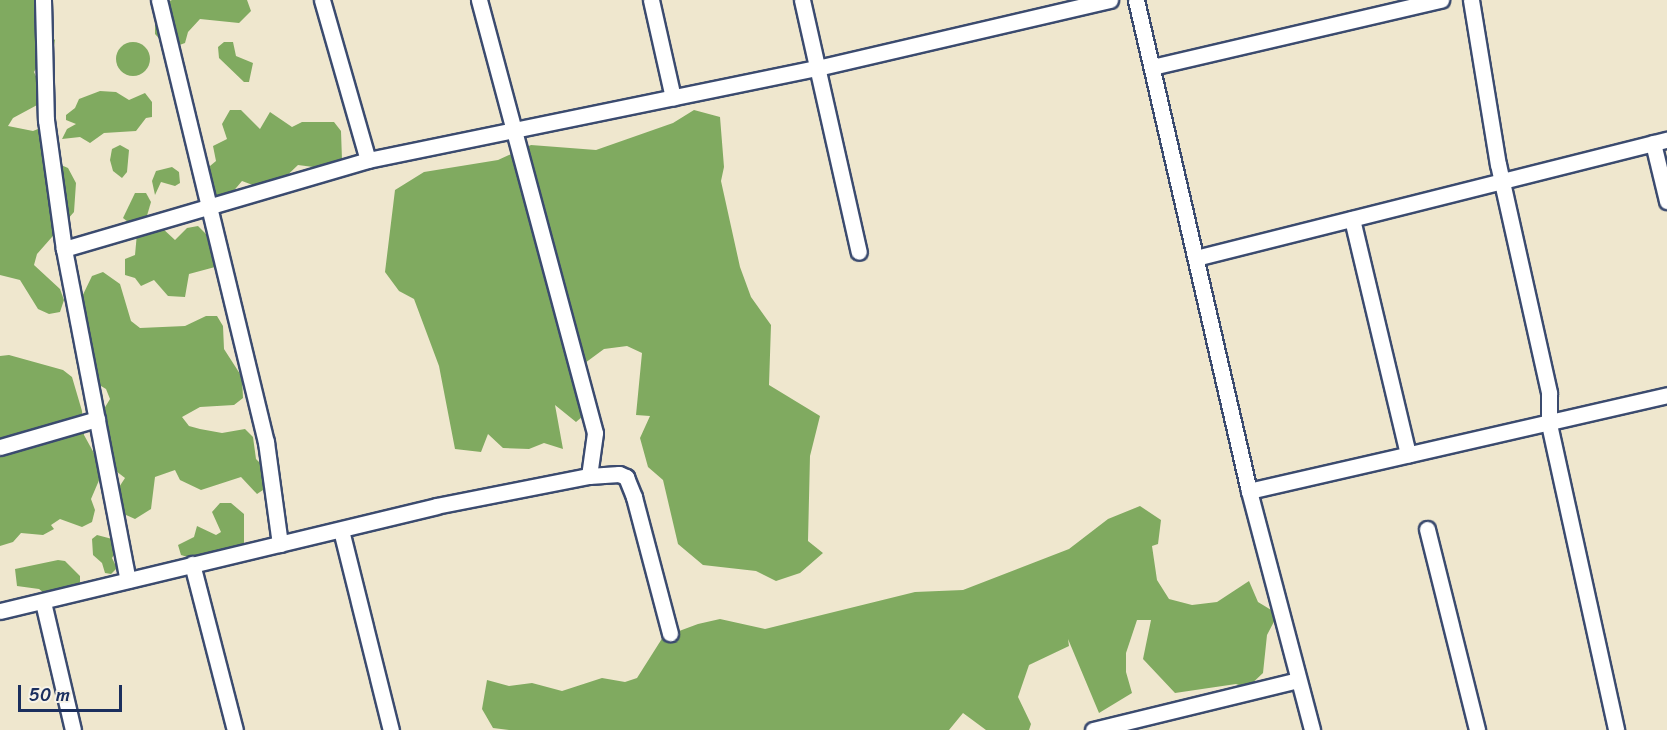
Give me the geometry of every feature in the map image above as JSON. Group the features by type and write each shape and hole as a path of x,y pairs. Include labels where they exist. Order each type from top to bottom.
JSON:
{"street":[{"path":"43,0 46,120 64,249 128,580"},
{"path":"159,0 207,207 266,442 280,544"},
{"path":"322,0 368,160"},
{"path":"479,0 595,433 589,476"},
{"path":"651,0 673,98"},
{"path":"802,0 859,252"},
{"path":"64,249 368,160 515,132 817,68 1110,0"},
{"path":"1136,0 1249,491 1312,730"},
{"path":"1152,67 1441,0"},
{"path":"1471,0 1502,181 1549,393 1550,424 1616,730"},
{"path":"1196,258 1660,142 1667,201"},
{"path":"1352,219 1408,454"},
{"path":"1249,491 1550,424 1667,395"},
{"path":"0,447 97,419"},
{"path":"0,611 341,530 589,476 619,474 629,483 670,633"},
{"path":"1427,529 1477,730"},
{"path":"341,530 391,730"},
{"path":"192,564 235,730"},
{"path":"43,602 73,730"},
{"path":"1094,730 1298,680"}],"green space":[{"path":"0,0 46,0 35,21 55,40 53,51 43,56 34,72 39,83 39,104 13,118 8,126 33,131 48,125 54,162 68,168 76,183 74,212 37,254 34,265 60,289 64,300 60,312 49,314 38,309 20,280 0,275"},
{"path":"172,0 247,0 251,11 239,23 200,19 188,32 185,43 174,47 164,44 155,34 155,7"},
{"path":"133,42 145,47 150,59 145,71 133,76 121,71 116,59 121,47"},
{"path":"224,42 233,42 236,56 253,63 249,82 244,82 219,58 218,47"},
{"path":"100,91 116,92 129,100 145,93 152,102 152,117 146,118 136,131 104,133 90,143 80,137 62,139 67,129 76,124 66,120 66,115 75,108 79,99"},
{"path":"230,110 241,110 260,129 270,112 292,127 302,122 334,122 341,131 342,160 321,168 298,165 277,185 258,187 242,181 231,194 216,203 204,171 216,161 213,146 227,139 222,124"},
{"path":"694,110 720,117 724,167 721,181 740,267 751,297 771,325 769,385 820,416 810,456 808,541 823,553 800,573 776,581 756,571 703,565 678,544 663,480 648,467 640,438 650,416 636,415 642,353 627,346 604,349 585,363 589,411 576,422 555,405 563,449 544,443 529,449 503,448 488,434 481,452 455,449 439,366 414,299 399,291 385,272 395,190 424,172 498,160 531,145 596,150 673,123"},
{"path":"120,145 129,150 127,172 122,178 113,171 110,160 112,149"},
{"path":"172,167 179,172 180,183 175,186 161,182 155,195 152,181 156,171"},
{"path":"135,193 146,193 151,202 146,219 132,225 123,218"},
{"path":"198,226 206,234 215,267 189,274 185,297 168,296 154,280 141,286 135,278 125,275 125,259 135,255 137,233 161,227 175,240 187,228"},
{"path":"103,272 120,284 131,321 140,328 185,326 206,316 217,316 223,326 224,349 242,377 243,398 234,405 200,407 182,417 189,426 200,429 222,433 245,429 253,437 256,459 264,467 266,488 257,494 241,477 201,490 180,480 175,470 155,477 151,509 135,519 115,510 112,498 125,478 107,464 102,431 104,409 110,399 106,389 96,383 77,307 92,276"},
{"path":"9,355 63,370 72,377 82,411 84,435 95,455 100,478 91,499 95,510 92,522 82,527 60,519 51,525 54,529 43,535 21,533 13,542 0,546 0,356"},
{"path":"220,503 231,503 244,514 244,546 191,558 181,555 178,545 194,537 197,526 216,535 221,532 212,512"},
{"path":"1140,506 1161,520 1158,544 1152,546 1157,580 1169,599 1192,605 1217,602 1249,581 1258,602 1278,614 1267,635 1263,673 1247,688 1236,684 1175,693 1143,659 1151,620 1137,620 1126,653 1126,672 1132,693 1099,713 1068,639 1069,646 1029,665 1018,697 1031,724 1029,730 986,730 963,713 949,730 509,730 493,728 482,709 487,680 509,686 532,683 562,691 602,678 625,682 637,678 663,637 698,624 720,619 765,629 915,592 963,590 1069,549 1108,519"},
{"path":"97,535 116,540 117,550 112,558 117,568 111,574 105,573 102,563 93,555 92,539"},
{"path":"58,560 65,561 80,576 80,582 61,606 39,589 17,586 15,569"}]}
